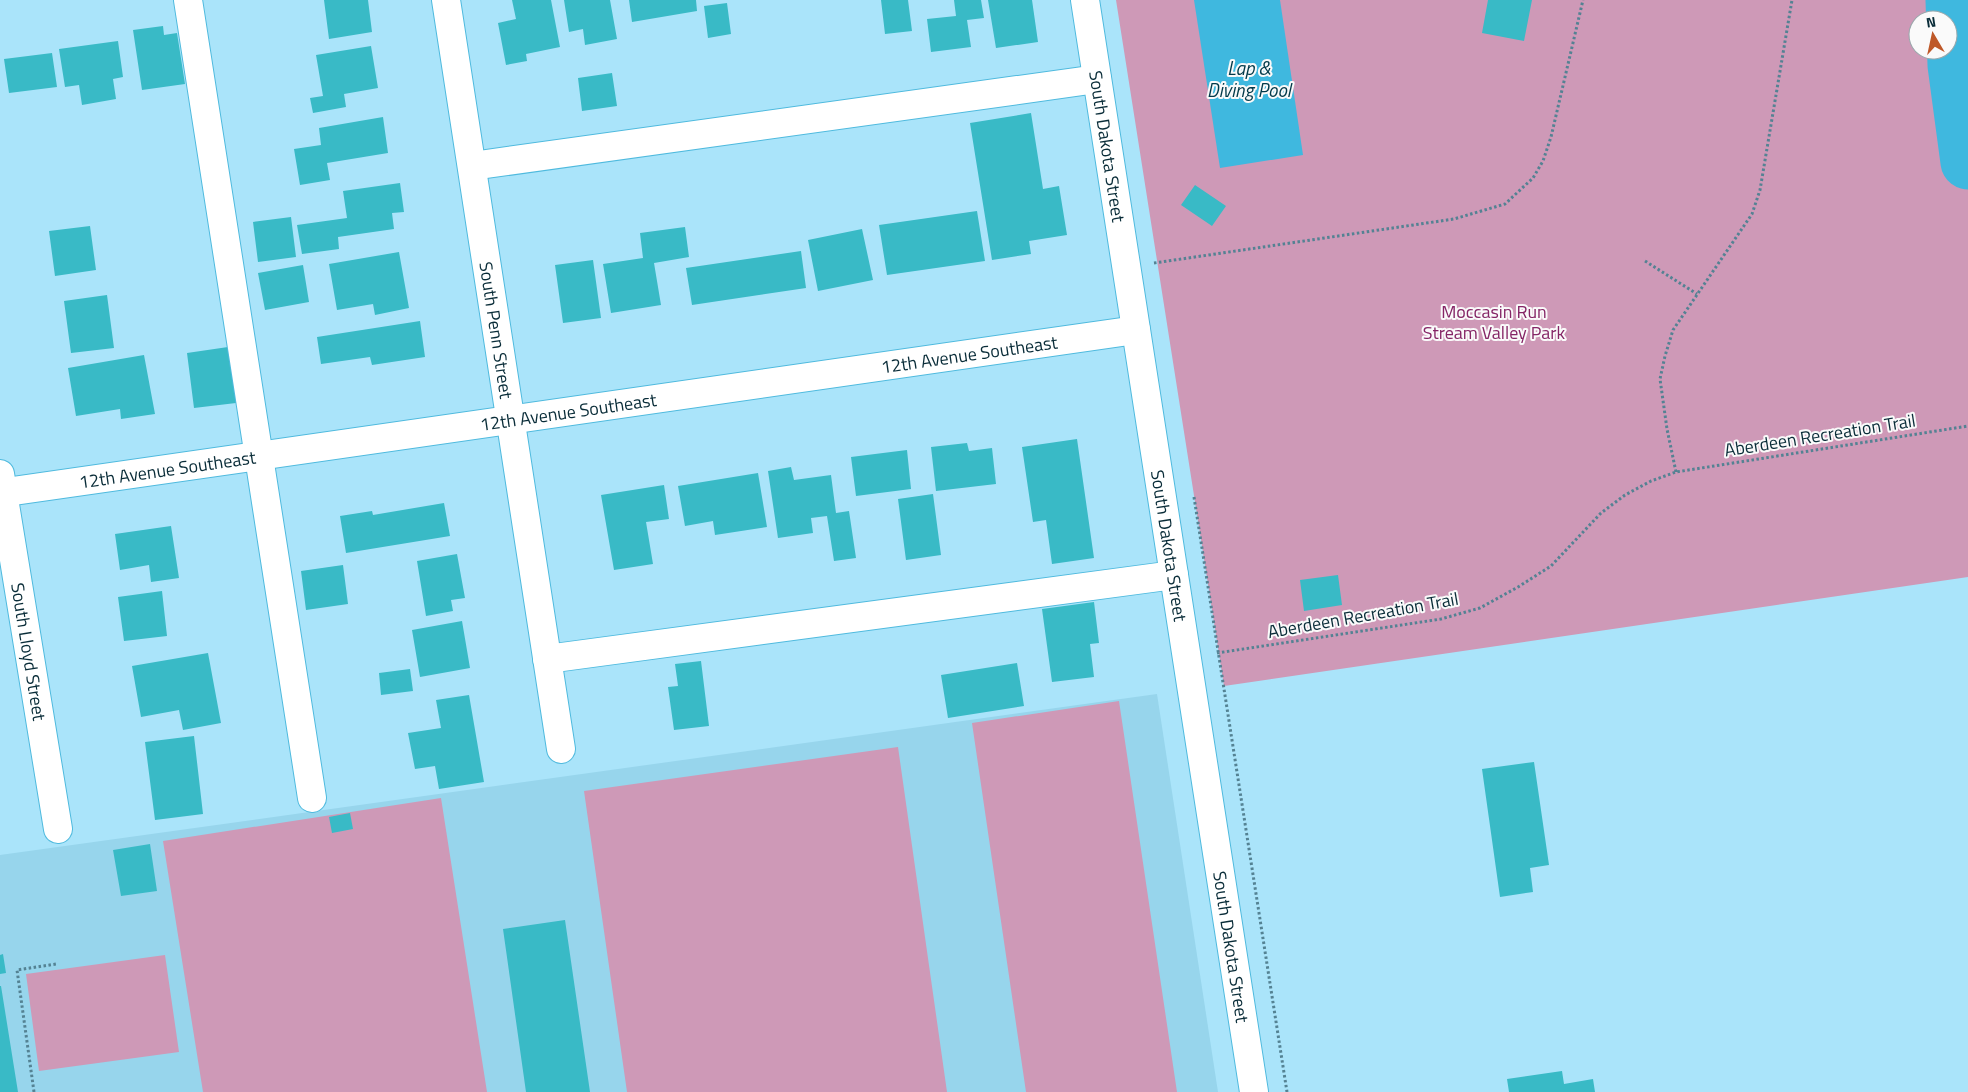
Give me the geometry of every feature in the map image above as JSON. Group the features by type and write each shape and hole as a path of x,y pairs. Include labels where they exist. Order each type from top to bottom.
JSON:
{"street":[{"path":"188,0 312,798"},
{"name":"South Penn Street","path":"446,0 561,749"},
{"name":"South Dakota Street","path":"1085,0 1254,1092"},
{"path":"472,166 1097,79"},
{"name":"12th Avenue Southeast","path":"1,487 258,455 1136,330"},
{"name":"South Lloyd Street","path":"1,487 58,829"},
{"path":"547,659 1174,575"}],"path":[{"path":"1159,272 1158,262 1454,219 1505,204 1533,178 1543,161 1551,137 1583,0"},
{"path":"1676,472 1667,429 1660,379 1665,356 1673,330 1752,214 1760,190 1792,0"},
{"path":"1646,261 1697,294"},
{"name":"Aberdeen Recreation Trail","path":"1219,652 1441,619 1480,608 1551,566 1601,513 1625,494 1651,480 1676,472 1968,426"},
{"path":"1193,489 1287,1092"},
{"path":"34,1092 17,970 56,964"}],"shaded area":[{"path":"1157,694 1218,1092 0,1092 0,855"}],"green space":[{"name":"Moccasin Run Stream Valley Park","path":"1116,0 1968,0 1968,577 1224,686"},
{"path":"1119,701 1177,1092 1026,1092 972,723"},
{"path":"898,747 947,1092 627,1092 584,791"},
{"path":"441,798 487,1092 203,1092 163,841"},
{"path":"165,955 179,1052 39,1071 26,974"}],"water":[{"name":"Lap & Diving Pool","path":"1194,0 1280,0 1303,155 1220,168"}],"building":[{"path":"324,0 368,0 372,32 329,39"},
{"path":"512,0 551,0 560,47 526,54 527,61 506,65 498,23 516,19"},
{"path":"564,0 610,0 617,39 585,45 583,29 569,32"},
{"path":"629,0 696,0 697,11 632,22"},
{"path":"881,0 908,0 912,31 885,34"},
{"path":"954,0 981,0 984,18 967,20 971,47 931,52 927,19 956,16"},
{"path":"988,0 1032,0 1038,42 996,48"},
{"path":"1488,0 1532,0 1524,41 1482,33"},
{"path":"727,3 731,34 708,38 704,6"},
{"path":"163,26 164,35 177,33 185,84 142,90 133,30"},
{"path":"118,41 123,77 113,79 116,99 82,105 79,85 65,87 59,49"},
{"path":"371,46 378,88 344,94 346,107 313,113 310,98 323,96 316,55"},
{"path":"52,53 57,87 9,93 4,59"},
{"path":"612,73 617,106 582,111 578,78"},
{"path":"1031,113 1043,189 1059,186 1067,235 1029,241 1031,254 992,260 970,123"},
{"path":"383,117 388,153 327,163 330,180 300,185 294,149 321,145 319,128"},
{"path":"400,183 404,212 392,213 394,229 338,237 339,249 302,254 297,225 347,218 343,191"},
{"path":"1195,185 1226,206 1212,226 1181,205"},
{"path":"977,211 985,261 887,275 879,225"},
{"path":"291,217 296,257 258,262 253,222"},
{"path":"90,226 96,270 55,276 49,231"},
{"path":"685,227 689,257 654,263 661,305 611,313 603,264 643,258 640,233"},
{"path":"862,229 873,280 818,291 808,240"},
{"path":"801,251 806,288 692,305 686,268"},
{"path":"399,252 409,308 375,315 373,304 337,310 329,264"},
{"path":"593,260 601,318 563,323 555,265"},
{"path":"303,265 309,302 265,310 258,273"},
{"path":"107,295 114,348 71,353 64,301"},
{"path":"420,321 425,357 372,365 370,357 321,364 317,337"},
{"path":"228,347 236,403 194,408 187,353"},
{"path":"144,355 155,414 121,419 120,409 76,416 68,368"},
{"path":"1077,439 1094,558 1052,564 1046,520 1033,522 1022,447"},
{"path":"967,443 969,451 992,448 996,484 936,491 931,447"},
{"path":"907,450 911,489 856,496 851,457"},
{"path":"791,467 794,480 831,475 836,513 849,511 856,558 834,561 827,516 811,518 813,533 778,538 768,471"},
{"path":"758,473 767,527 715,535 713,521 685,526 678,486"},
{"path":"664,485 669,519 646,522 653,564 614,570 601,495"},
{"path":"933,494 941,555 906,560 898,499"},
{"path":"444,503 450,536 346,553 340,516 372,511 373,515"},
{"path":"171,526 179,578 151,582 149,565 120,570 115,534"},
{"path":"457,554 465,598 451,600 453,611 426,616 417,561"},
{"path":"343,565 348,604 306,610 301,571"},
{"path":"1338,575 1342,605 1304,611 1300,580"},
{"path":"162,591 167,636 124,641 118,597"},
{"path":"1094,602 1099,643 1090,644 1094,677 1052,682 1042,609"},
{"path":"462,621 470,668 420,677 412,630"},
{"path":"208,653 221,723 183,730 179,710 141,717 132,666"},
{"path":"701,661 709,726 674,730 668,687 678,686 675,664"},
{"path":"1017,663 1024,706 948,718 941,675"},
{"path":"410,669 413,691 381,695 379,673"},
{"path":"469,695 484,782 439,789 435,766 415,769 408,733 441,728 436,700"},
{"path":"194,736 203,814 155,820 145,742"},
{"path":"1534,762 1549,865 1530,868 1533,892 1500,897 1482,769"},
{"path":"350,813 353,829 332,833 329,817"},
{"path":"150,844 157,891 121,896 113,850"},
{"path":"565,920 590,1092 526,1092 503,929"},
{"path":"3,954 6,973 0,974 0,955"},
{"path":"1,986 18,1092 0,1092"},
{"path":"1562,1071 1564,1084 1593,1079 1595,1092 1509,1092 1507,1079"}],"waterway":[{"path":"1953,0 1955,65 1968,162"}]}
